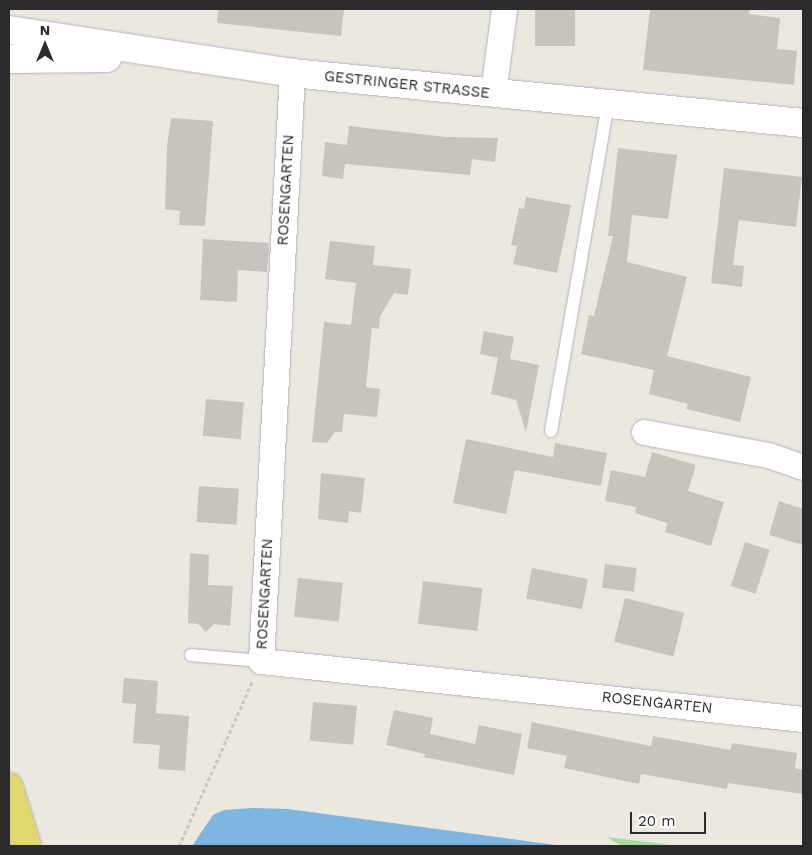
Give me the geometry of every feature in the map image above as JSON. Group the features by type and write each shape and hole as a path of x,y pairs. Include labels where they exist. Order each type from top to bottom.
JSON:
{"main road":[{"name":"GESTRINGER STRASSE","path":"9,30 206,62 292,73 803,123"},
{"name":"GESTRINGER STRASSE","path":"9,59 98,57 206,62"},
{"path":"9,787 27,846"}],"street":[{"path":"493,93 504,9"},
{"name":"ROSENGARTEN","path":"292,73 261,661 803,719"},
{"path":"644,432 768,455 803,467"}],"lane":[{"path":"551,431 608,105"},
{"path":"191,655 261,661"}],"path":[{"path":"179,846 261,661"}],"green space":[{"path":"607,837 680,846 621,846"}],"water":[{"path":"252,808 288,809 563,846 192,846 213,815 224,810"}],"building":[{"path":"218,9 344,9 341,36 217,23"},
{"path":"535,9 575,9 575,46 535,46"},
{"path":"650,9 750,9 749,14 780,18 777,49 797,51 794,85 643,70"},
{"path":"171,118 213,121 205,226 179,225 180,211 165,209 167,146"},
{"path":"349,126 447,137 498,138 495,162 472,159 470,175 345,164 343,179 322,176 325,142 347,145"},
{"path":"618,148 677,155 668,219 632,215 627,262 687,277 667,356 751,377 740,422 686,409 688,404 649,394 654,370 581,354 589,315 594,316 613,236 608,236"},
{"path":"724,168 802,177 796,227 739,220 733,265 744,266 742,287 711,283"},
{"path":"526,197 571,205 557,273 513,264 517,246 511,245 519,208 524,209"},
{"path":"203,239 269,243 267,272 238,270 237,302 200,300"},
{"path":"330,241 375,246 373,265 411,269 408,295 394,293 380,316 379,329 372,328 366,387 380,389 377,417 344,414 342,432 335,432 327,443 312,442 324,322 351,325 356,283 325,279"},
{"path":"484,331 514,337 510,359 539,365 526,432 516,400 491,394 498,358 480,354"},
{"path":"206,399 244,402 241,439 203,436"},
{"path":"466,439 553,457 555,443 607,453 601,486 515,470 506,514 453,503"},
{"path":"652,452 696,465 688,491 724,502 711,546 665,532 667,523 635,513 636,507 605,501 611,470 645,477"},
{"path":"321,473 365,478 361,513 349,511 348,523 318,519"},
{"path":"199,486 239,489 236,525 196,522"},
{"path":"779,501 803,509 803,545 769,535"},
{"path":"745,542 770,550 756,594 731,586"},
{"path":"190,553 209,555 208,585 233,586 230,626 214,624 206,632 198,624 188,623"},
{"path":"605,564 637,568 634,592 602,588"},
{"path":"532,568 588,579 582,609 526,598"},
{"path":"298,578 343,583 339,621 294,617"},
{"path":"423,581 483,588 477,631 418,624"},
{"path":"625,598 684,613 673,656 614,642"},
{"path":"124,678 158,681 156,713 189,716 185,771 158,769 160,745 133,743 136,704 122,703"},
{"path":"313,702 357,706 353,745 310,741"},
{"path":"394,710 433,718 430,734 475,744 479,725 522,734 514,775 424,757 425,754 386,745"},
{"path":"532,722 651,746 653,736 731,750 732,743 797,753 795,768 803,770 803,794 728,783 727,789 641,774 639,784 564,768 567,756 527,748"}]}
